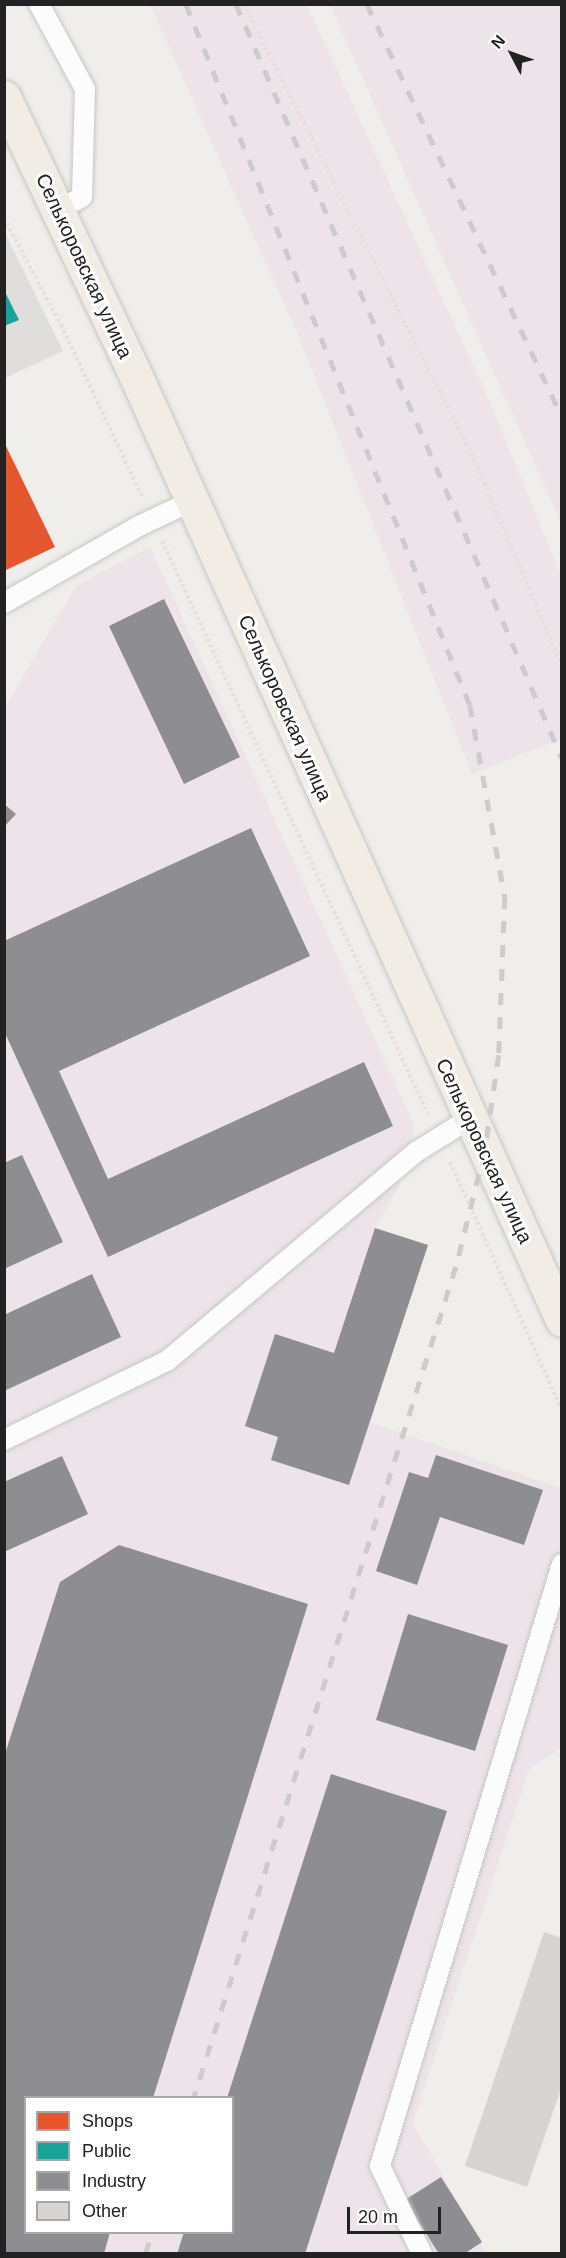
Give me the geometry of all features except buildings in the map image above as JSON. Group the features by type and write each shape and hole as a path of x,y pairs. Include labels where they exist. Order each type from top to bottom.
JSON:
{"main road":[{"name":"Селькоровская улица","path":"4,97 192,501 561,1320"}],"lane":[{"path":"39,4 85,89 82,197 57,211"},
{"path":"4,603 153,520 192,501"},
{"path":"4,1440 167,1360 416,1152 469,1119"},
{"path":"423,2253 380,2166 561,1564"}],"path":[{"path":"244,4 477,466 561,666"},
{"path":"4,218 61,325 153,520 561,1410"}],"shaded area":[{"path":"150,5 307,5 489,400 561,576 561,739 472,774 298,335"},
{"path":"330,5 561,5 561,523"},
{"path":"4,231 63,351 5,378 4,378"},
{"path":"150,547 415,1127 397,1190 375,1228 428,1245 370,1422 561,1488 561,1748 529,1769 413,2123 485,2251 494,2253 5,2254 5,707 76,586"}],"railway":[{"path":"186,4 470,705 505,897 499,1055 485,1151 456,1267 195,2096"},
{"path":"236,4 562,758"},
{"path":"367,4 562,416"},
{"path":"145,2254 151,2234"}]}
